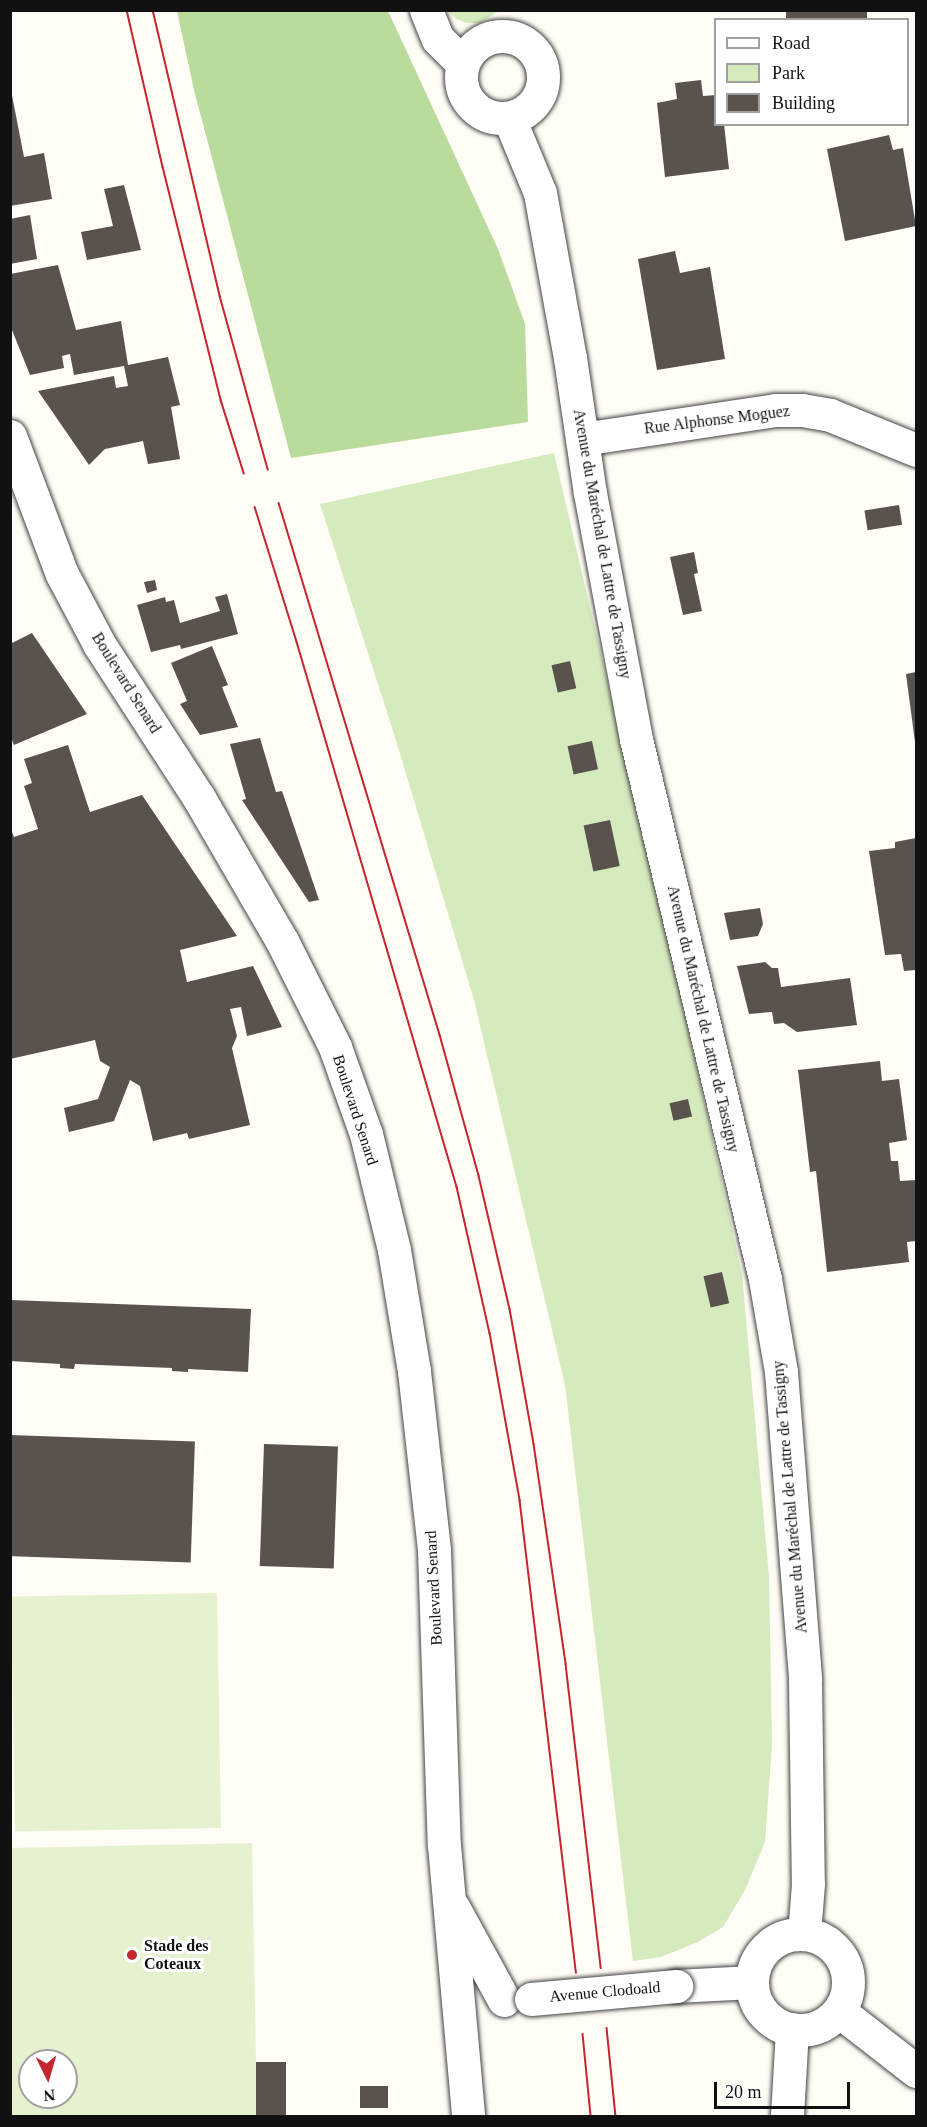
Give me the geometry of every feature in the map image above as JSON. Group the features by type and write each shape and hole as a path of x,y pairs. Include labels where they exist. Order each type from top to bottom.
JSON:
{"street":[{"path":"426,10 438,39 462,63"},
{"path":"512,23 522,40 539,58 543,84 531,106 509,118 494,118 481,113 470,104 462,91 460,77 462,63 470,50 481,41 512,23"},
{"name":"Avenue du Maréchal de Lattre de Tassigny","path":"509,118 540,193 636,739 765,1279 781,1372 805,1680 808,1884 804,1934"},
{"name":"Rue Alphonse Moguez","path":"582,439 776,410 802,410 830,415 916,450"},
{"name":"Boulevard Senard","path":"10,436 62,574 99,644 199,798 282,941 335,1047 366,1134 394,1250 414,1371 434,1550 448,1897 468,2116"},
{"name":"Boulevard Senard","path":"448,1897 517,2000"},
{"path":"804,1934 819,1937 832,1945 841,1956 847,1970 848,1985 839,2011 818,2027 792,2029 776,2024 763,2013 755,1999 752,1982 758,1957 767,1946 778,1938 804,1934"},
{"name":"Avenue Clodoald","path":"458,2003 752,1982"},
{"path":"839,2011 916,2071"},
{"path":"788,2116 792,2029"}],"green space":[{"path":"177,11 388,11 498,249 525,324 528,422 291,458 194,90"},
{"path":"448,11 499,11 480,23 467,23 456,19"},
{"path":"554,453 685,1014 742,1274 769,1577 772,1744 765,1842 745,1890 723,1927 698,1942 661,1957 633,1961 565,1385 474,1000 394,734 320,504"},
{"path":"217,1593 221,1828 15,1832 11,1597"},
{"name":"Stade des Coteaux","path":"252,1843 257,2116 11,2116 11,1848"}],"building":[{"path":"786,10 867,10 867,18 786,18"},
{"path":"701,80 703,96 714,95 714,126 724,126 729,169 665,177 657,103 677,99 675,83"},
{"path":"10,85 24,157 44,153 52,199 10,206"},
{"path":"889,135 893,150 903,148 916,226 845,241 827,149"},
{"path":"124,185 141,250 87,260 81,232 113,226 104,189"},
{"path":"30,215 37,259 10,264 10,219"},
{"path":"675,251 680,273 710,267 725,359 657,370 638,259"},
{"path":"58,265 76,330 121,321 128,365 168,357 180,405 171,407 180,459 148,464 143,441 105,449 89,465 38,391 114,376 116,388 128,386 124,366 74,375 70,354 62,356 64,368 30,375 10,325 10,274"},
{"path":"899,505 902,525 868,530 864,510"},
{"path":"694,552 698,573 694,574 702,611 683,615 670,557"},
{"path":"155,580 157,590 147,593 144,582"},
{"path":"227,594 238,634 181,649 180,645 151,652 137,605 165,597 166,602 174,600 180,623 220,611 215,597"},
{"path":"32,633 87,714 14,745 10,735 10,644"},
{"path":"212,646 228,685 222,687 238,727 200,735 180,704 187,701 171,663"},
{"path":"570,661 576,688 558,693 551,665"},
{"path":"916,672 916,741 915,742 906,674"},
{"path":"260,738 276,792 282,791 319,900 309,902 242,800 246,799 230,744"},
{"path":"592,741 598,769 574,775 568,746"},
{"path":"68,745 90,812 142,795 237,936 180,950 187,982 253,966 282,1027 247,1036 241,1007 230,1009 237,1036 232,1048 250,1125 189,1139 187,1133 153,1141 140,1086 130,1080 114,1121 69,1132 64,1108 98,1099 110,1067 100,1061 95,1040 10,1059 10,827 14,837 38,829 24,786 32,783 24,759"},
{"path":"610,820 620,866 593,872 584,826"},
{"path":"916,838 916,970 904,971 901,954 885,955 869,851 895,848 895,842"},
{"path":"760,908 763,924 758,936 730,940 724,913"},
{"path":"765,962 772,968 778,968 781,987 850,978 857,1025 797,1032 784,1023 774,1024 772,1012 749,1014 737,966"},
{"path":"880,1061 882,1081 899,1079 907,1140 889,1143 891,1161 898,1161 900,1181 916,1180 916,1241 907,1242 909,1262 827,1272 816,1171 810,1172 798,1070"},
{"path":"688,1099 692,1117 674,1121 669,1103"},
{"path":"722,1272 729,1303 711,1307 703,1276"},
{"path":"10,1300 251,1309 248,1372 188,1369 188,1372 172,1371 172,1368 75,1364 74,1369 60,1368 60,1364 10,1361"},
{"path":"10,1435 195,1441 191,1562 10,1556"},
{"path":"264,1444 338,1447 334,1569 260,1566"},
{"path":"256,2062 286,2062 286,2116 256,2116"},
{"path":"360,2086 388,2086 388,2108 360,2108"}],"tram line":[{"path":"127,10 221,400 244,473"},
{"path":"153,10 220,296 268,469"},
{"path":"279,503 440,1035 479,1176 510,1309 534,1444 566,1664 601,1968"},
{"path":"255,507 297,642 457,1187 490,1333 520,1500 576,1973"},
{"path":"607,2028 616,2116"},
{"path":"583,2034 591,2116"}],"place":[{"name":"Stade des Coteaux","path":"132,1955"}]}
